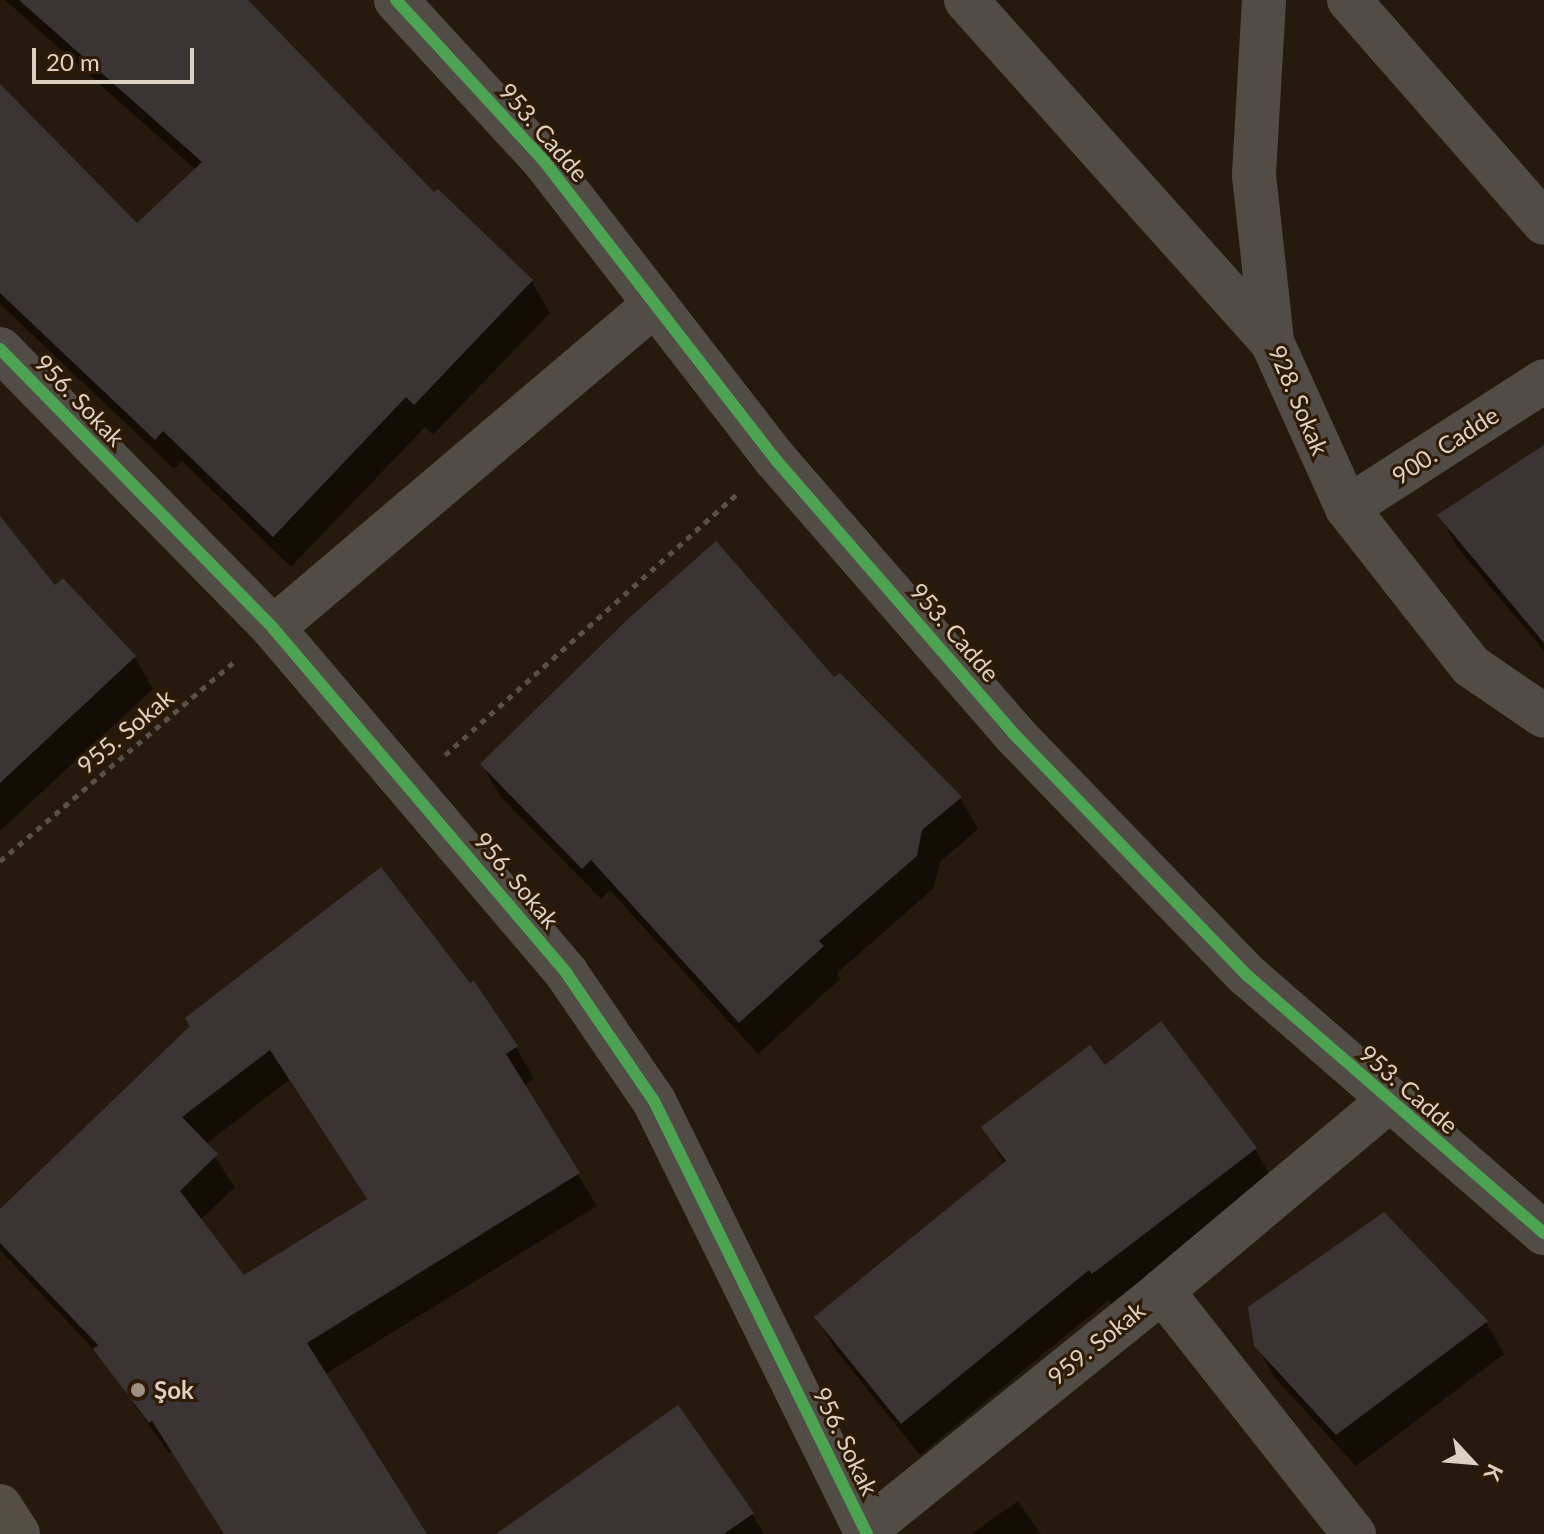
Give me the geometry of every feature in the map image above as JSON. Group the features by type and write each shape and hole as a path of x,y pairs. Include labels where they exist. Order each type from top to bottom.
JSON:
{"main road":[{"path":"0,1506 18,1534"}],"street":[{"name":"953. Cadde","path":"396,0 544,161 653,306 776,460 1013,733 1248,976 1387,1102 1544,1233"},
{"path":"966,0 1272,342"},
{"name":"928. Sokak","path":"1264,0 1254,175 1272,342 1347,508 1471,666 1544,716"},
{"path":"1349,0 1544,223"},
{"path":"273,628 653,306"},
{"name":"956. Sokak","path":"0,349 273,628 567,974 654,1101 866,1532"},
{"name":"900. Cadde","path":"1347,508 1544,381"},
{"path":"1162,1291 1387,1102"},
{"name":"959. Sokak","path":"866,1532 1162,1291 1354,1534"}],"path":[{"path":"410,787 776,460"}],"building":[{"path":"19,0 248,0 434,192 438,189 533,280 414,405 406,397 273,537 163,431 155,440 0,293 0,84 137,223 202,162"},
{"path":"1544,445 1544,643 1437,515"},
{"path":"0,516 55,585 63,578 136,656 0,783"},
{"path":"716,541 834,677 840,673 962,797 922,830 917,856 819,941 824,946 739,1023 591,860 582,869 480,764 629,618"},
{"path":"381,867 470,983 474,981 518,1046 506,1054 580,1173 307,1343 427,1534 224,1534 152,1421 149,1423 93,1349 98,1345 0,1243 0,1209 190,1026 185,1018","holes":["270,1050 367,1199 244,1275 180,1191 218,1154 182,1117"]},
{"path":"1161,1021 1257,1148 1092,1274 1089,1270 901,1424 814,1317 1006,1161 981,1127 1090,1045 1105,1065"},
{"path":"1384,1212 1488,1321 1336,1435 1254,1346 1248,1307"},
{"path":"678,1405 754,1513 724,1534 496,1534"}],"cycle path":[{"path":"396,0 544,161 776,460 1013,733 1248,976 1544,1233"},
{"path":"0,349 273,628 567,974 654,1101 867,1534"}],"place":[{"name":"Şok","path":"138,1390"}]}
